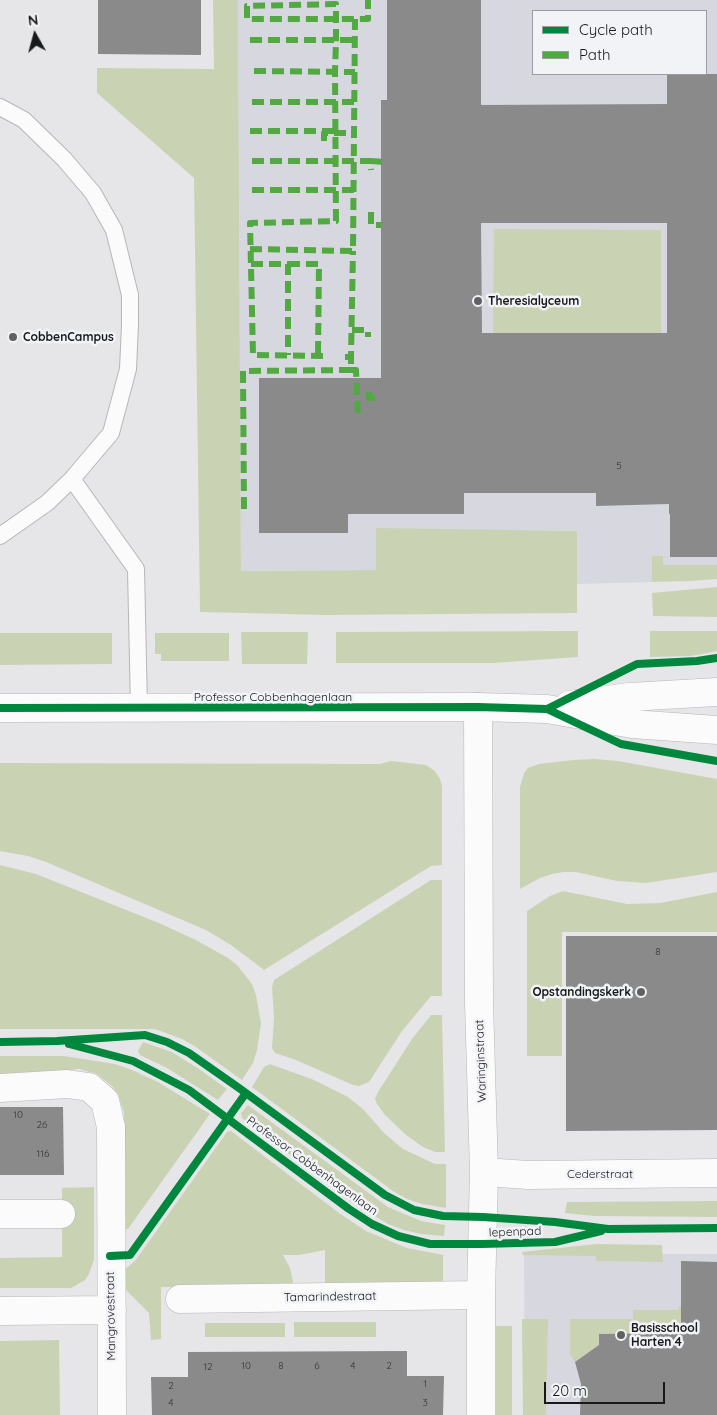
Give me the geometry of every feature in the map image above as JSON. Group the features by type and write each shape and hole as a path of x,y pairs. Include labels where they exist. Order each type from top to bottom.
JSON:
{"street":[{"name":"Professor Cobbenhagenlaan","path":"546,709 629,696 717,692"},
{"name":"Professor Cobbenhagenlaan","path":"0,708 478,707 546,709 632,724 717,730"},
{"name":"Waringinstraat","path":"478,707 479,1003 484,1172 480,1295 481,1415"},
{"name":"Mangrovestraat","path":"0,1088 67,1084 89,1087 105,1101 111,1127 112,1415"},
{"name":"Cederstraat","path":"484,1172 528,1174 717,1173"},
{"path":"0,1214 60,1214"},
{"name":"Tamarindestraat","path":"180,1298 480,1295"},
{"path":"0,1312 112,1310"}],"lane":[{"path":"0,107 24,120 64,159 92,193 114,230 130,296 128,369 112,433 72,479 47,503 0,536"},
{"path":"72,479 136,569 139,708"}],"shaded area":[{"name":"Theresialyceum","path":"238,0 717,0 717,565 663,565 652,556 652,582 577,584 576,531 377,529 377,570 241,571"},
{"name":"Basisschool Harten 4","path":"524,1254 717,1254 717,1415 525,1415"}],"green space":[{"path":"213,0 238,0 241,571 376,570 376,528 577,531 577,613 326,615 200,612 194,178 97,93 97,68 214,69"},
{"path":"494,229 661,230 661,343 493,343"},
{"path":"652,556 663,556 663,565 717,565 717,579 652,582"},
{"path":"717,587 717,617 653,616 652,593"},
{"path":"578,631 578,657 493,663 336,663 336,632"},
{"path":"650,631 717,631 717,651 691,656 650,657"},
{"path":"241,632 308,632 307,664 242,664"},
{"path":"0,633 112,633 112,664 0,665"},
{"path":"155,633 229,633 229,661 161,661 161,654 155,654"},
{"path":"595,759 618,761 717,779 717,872 646,883 617,881 576,872 564,872 540,878 520,889 520,787 524,773 528,768 539,764"},
{"path":"391,761 426,765 435,771 440,779 442,786 442,865 431,866 264,970 231,945 206,930 46,862 28,856 0,851 0,763 380,764"},
{"path":"0,865 36,874 159,923 196,940 237,965 252,984 261,1023 253,1063 242,1080 196,1047 182,1039 155,1029 0,1029"},
{"path":"431,880 442,880 442,996 431,996 402,1031 369,1082 359,1086 353,1085 275,1053 272,1048 274,1018 272,987 274,980"},
{"path":"563,891 627,904 660,903 717,892 717,932 562,932 562,1056 527,1056 527,911 550,896"},
{"path":"431,1015 442,1015 445,1152 435,1152 423,1147 406,1135 385,1115 375,1099 412,1039"},
{"path":"143,1042 172,1052 227,1089 218,1100 167,1068 140,1055 138,1051"},
{"path":"0,1056 64,1056 115,1064 158,1082 210,1114 128,1229 124,1229 124,1113 118,1094 112,1086 97,1074 79,1069 0,1077"},
{"path":"270,1064 314,1080 348,1097 363,1109 384,1133 403,1149 435,1164 446,1164 446,1208 422,1204 407,1199 393,1191 252,1087 264,1067"},
{"path":"248,1105 388,1207 421,1221 445,1225 444,1236 404,1230 388,1224 351,1202 242,1118 241,1113"},
{"path":"231,1131 339,1213 366,1231 407,1248 443,1255 443,1285 325,1286 325,1250 299,1255 283,1255 290,1268 294,1286 161,1287 161,1339 151,1340 149,1313 124,1288 124,1270 135,1261 227,1132"},
{"path":"94,1187 94,1260 85,1280 71,1288 0,1288 0,1258 62,1257 62,1188"},
{"path":"717,1201 717,1217 594,1216 565,1213 567,1202"},
{"path":"597,1244 662,1245 663,1262 596,1261 596,1256 523,1255 522,1252"},
{"path":"679,1306 681,1307 687,1333 600,1334 599,1362 575,1362 570,1354 570,1319 633,1319 633,1310 678,1310"},
{"path":"522,1319 548,1319 546,1415 523,1415"},
{"path":"294,1322 376,1322 376,1337 294,1337"},
{"path":"205,1323 285,1323 285,1337 205,1337"},
{"path":"496,1326 512,1326 512,1415 496,1415"},
{"path":"59,1340 60,1415 0,1415 0,1341"}],"building":[{"path":"98,0 201,0 201,55 98,54"},
{"path":"387,0 481,0 481,105 667,104 667,75 717,74 717,557 670,557 669,504 596,506 596,493 464,493 464,514 348,514 348,533 259,533 259,378 381,378 381,100 387,100","holes":["481,223 667,223 667,333 482,333"]},
{"name":"Opstandingskerk","path":"566,936 717,936 717,1130 566,1131"},
{"path":"0,1107 63,1107 64,1175 0,1175"},
{"path":"681,1261 717,1262 717,1415 580,1415 581,1384 575,1362 599,1345 599,1334 681,1333"},
{"path":"407,1351 407,1376 444,1376 443,1415 152,1415 151,1377 188,1377 188,1352"}],"marked path":[{"path":"323,356 253,355 250,223 336,221 335,72 336,41 336,4 247,6 247,19 368,19 368,0"},
{"path":"250,249 353,251 355,19"},
{"path":"250,40 355,40"},
{"path":"254,71 355,72"},
{"path":"252,102 354,102"},
{"path":"250,131 336,131"},
{"path":"324,141 324,133 354,133"},
{"path":"252,161 370,161 371,170"},
{"path":"370,161 388,162"},
{"path":"252,190 354,190"},
{"path":"371,212 371,225 381,225"},
{"path":"345,357 351,357 353,251"},
{"path":"251,264 288,264 288,355"},
{"path":"288,264 319,264 318,356"},
{"path":"352,330 368,330 368,337"},
{"path":"244,509 243,371 351,370 351,357"},
{"path":"351,370 356,370 358,416"},
{"path":"369,392 369,398 381,397"}],"cycle path":[{"path":"547,709 637,664 717,658"},
{"path":"0,708 478,707 547,709 621,744 717,761"},
{"name":"Iepenpad","path":"0,1042 57,1041 145,1035 167,1042 189,1053 239,1088 385,1195 414,1210 443,1216 555,1222 608,1229 717,1228"},
{"name":"Iepenpad","path":"69,1044 133,1061 189,1090 349,1209 372,1224 398,1236 430,1244 482,1244 555,1242 601,1231"},
{"path":"110,1256 130,1255 246,1093"}],"place":[{"name":"Theresialyceum","path":"478,301"},
{"name":"CobbenCampus","path":"13,337"},
{"name":"Opstandingskerk","path":"641,992"},
{"name":"Basisschool Harten 4","path":"621,1335"}]}
